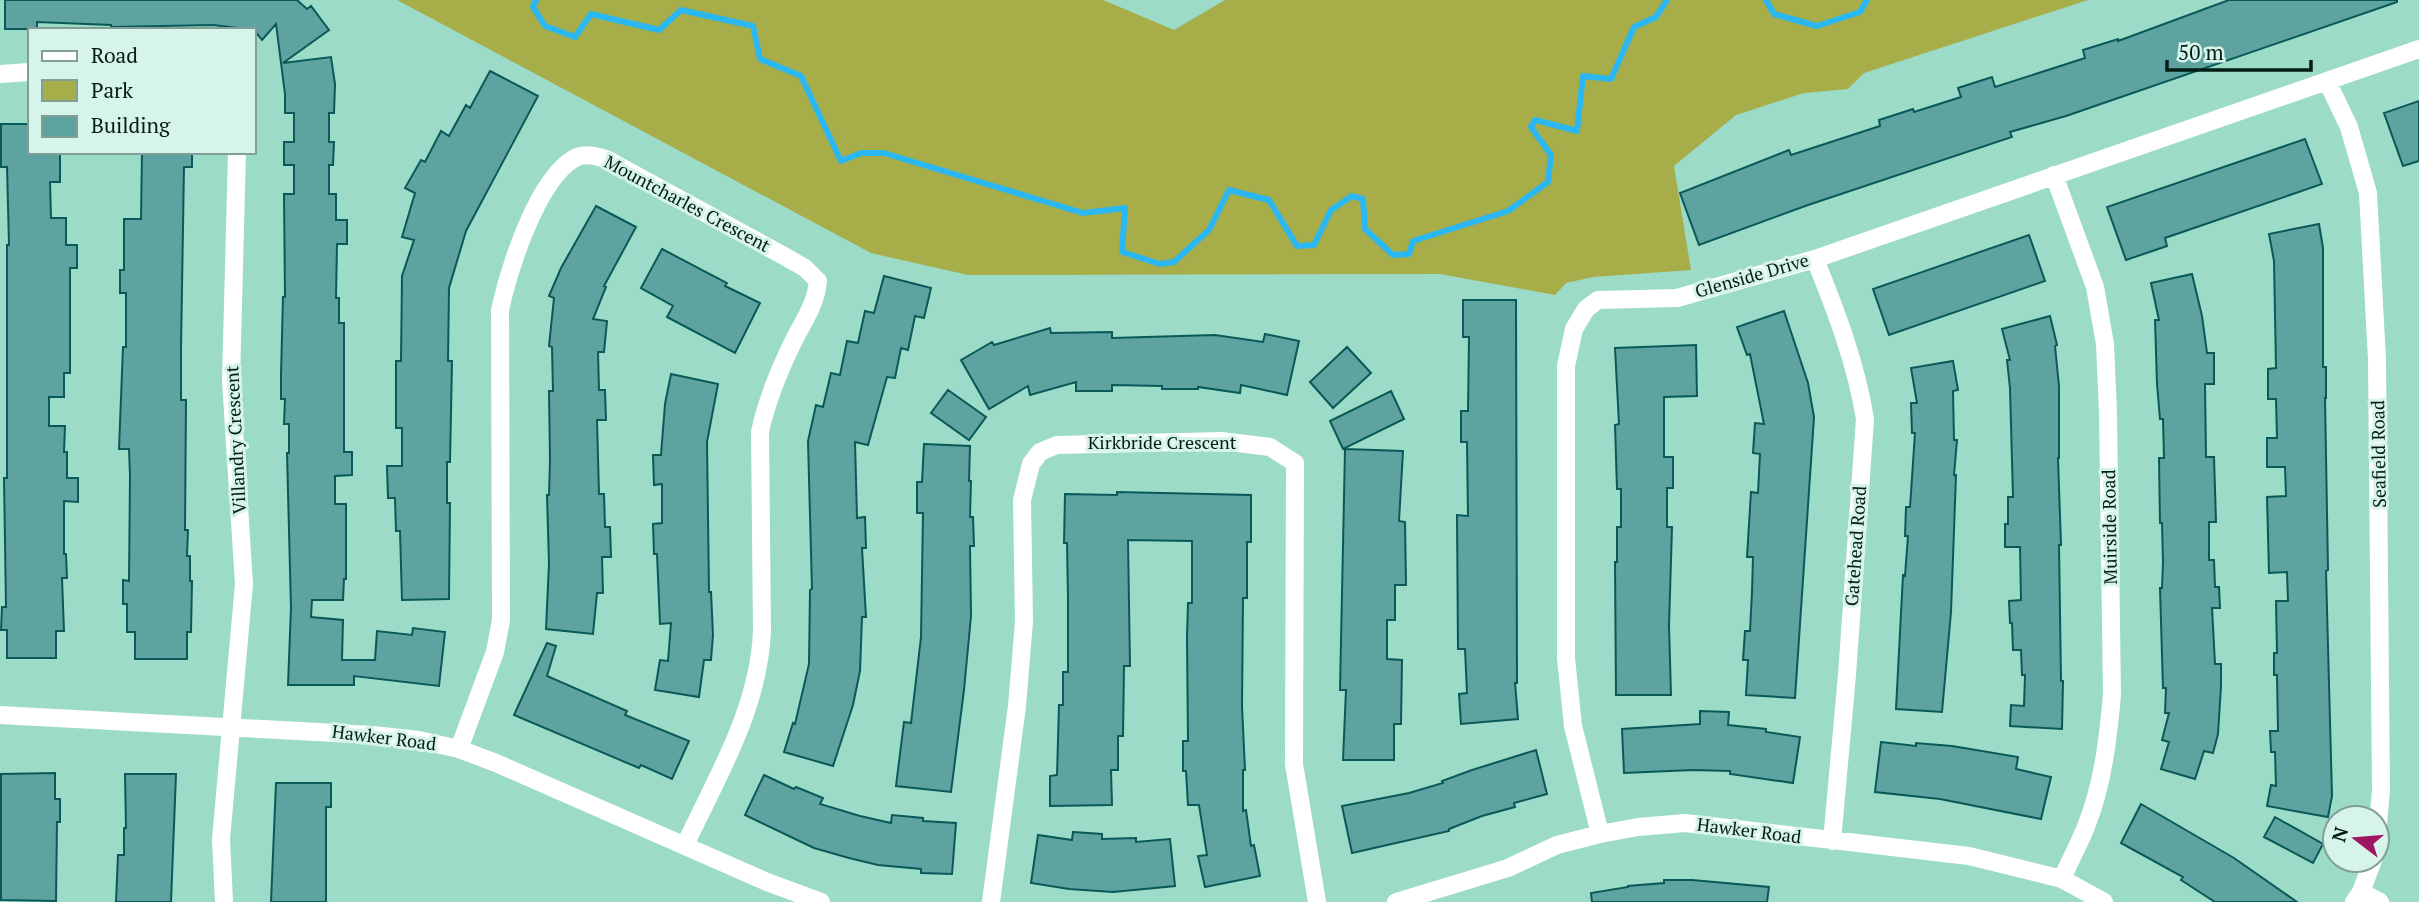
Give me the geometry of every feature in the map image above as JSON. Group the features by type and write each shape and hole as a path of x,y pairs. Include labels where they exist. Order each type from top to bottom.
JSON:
{"street":[{"name":"Glenside Drive","path":"1600,834 1573,726 1566,658 1566,366 1574,329 1586,309 1598,300 1677,298 1815,259 2419,49"},
{"path":"0,74 28,72"},
{"name":"Seafield Road","path":"2327,82 2349,127 2368,193 2377,359 2380,804"},
{"name":"Villandry Crescent","path":"224,902 221,839 244,584 231,381 237,154"},
{"name":"Mountcharles Crescent","path":"459,749 495,652 501,620 500,310 506,279 516,249 553,176 577,156 593,155 606,159 784,256 805,268 818,282 817,296 766,404 760,432 762,631 756,683 748,708 685,845"},
{"name":"Muirside Road","path":"2054,175 2095,287 2102,316 2108,412 2112,695 2100,782 2087,823 2062,878"},
{"name":"Gatehead Road","path":"1815,259 1842,327 1859,380 1866,419 1832,841"},
{"name":"Kirkbride Crescent","path":"991,902 1017,706 1024,621 1022,500 1031,464 1040,452 1057,445 1221,441 1270,447 1295,463 1293,764 1317,902"},
{"name":"Hawker Road","path":"0,715 373,735 419,740 459,749 767,882 821,902"},
{"name":"Hawker Road","path":"1396,902 1508,869 1558,845 1600,834 1685,823 1969,856 2062,878 2104,902"},
{"path":"2367,874 2357,897 2380,902"}],"green space":[{"path":"397,0 1103,0 1174,30 1225,0 2088,0 1864,73 1848,89 1804,93 1736,115 1674,166 1691,270 1593,277 1566,283 1555,295 1440,274 968,275 871,253"}],"building":[{"path":"5,0 297,0 307,9 311,6 329,30 283,63 331,57 335,84 334,113 329,113 329,142 334,142 333,165 329,165 329,194 336,194 336,220 347,220 347,244 337,244 336,298 339,298 339,323 344,323 344,452 352,452 352,475 335,476 335,504 346,504 346,579 343,600 312,600 311,617 343,620 342,660 375,660 377,631 412,635 413,628 445,632 439,686 354,676 354,685 288,685 291,608 287,453 289,424 284,424 285,399 281,399 281,375 285,297 284,194 294,194 294,165 284,165 284,142 294,142 294,113 285,113 276,24 262,40 256,28 213,25 111,27 37,22 37,28 5,29"},
{"path":"2229,0 2397,2 2066,116 2010,132 2012,137 1808,205 1699,245 1680,193 1789,150 1791,155 1880,126 1879,120 1961,97 1958,88 1992,77 1995,87 2085,58 2083,50 2118,41"},
{"path":"490,71 538,96 466,231 449,288 448,361 452,361 450,462 447,462 447,503 450,503 449,599 402,600 400,531 396,531 395,498 388,498 387,466 402,466 402,428 396,428 396,361 401,361 402,276 414,240 402,237 415,193 405,188 421,160 425,162 441,131 449,136 466,105 470,108"},
{"path":"2419,101 2419,161 2403,166 2384,113"},
{"path":"1,124 28,124 28,154 60,154 60,182 50,182 51,218 66,218 66,245 77,245 77,268 70,268 70,373 64,373 64,397 49,397 49,426 65,426 67,478 78,478 78,502 64,501 67,578 62,578 64,631 56,631 56,658 7,658 7,630 1,630 2,607 6,607 4,478 7,478 9,245 7,167 1,167"},
{"path":"2305,139 2322,184 2165,238 2167,246 2126,260 2107,207"},
{"path":"142,154 192,154 192,167 184,167 181,348 181,400 186,400 185,530 188,530 187,556 190,556 192,581 191,632 187,632 187,659 135,659 135,632 127,632 127,604 123,604 123,580 129,581 130,476 129,449 119,449 123,347 126,347 126,293 120,293 120,270 124,270 124,219 141,219"},
{"path":"596,206 636,227 604,286 606,287 593,319 607,321 604,352 598,352 599,390 605,390 606,420 597,420 599,494 604,494 605,527 610,527 611,557 602,557 603,593 597,593 593,634 546,629 549,564 549,391 553,391 552,347 549,346 554,298 549,296 561,268"},
{"path":"2319,224 2323,248 2326,571 2332,796 2330,804 2321,804 2321,816 2267,806 2271,785 2276,786 2275,752 2271,752 2270,731 2278,731 2277,675 2274,675 2274,653 2277,653 2276,601 2288,601 2287,572 2269,573 2267,497 2286,496 2285,467 2267,467 2267,438 2277,438 2276,399 2268,399 2268,369 2276,368 2274,261 2269,234"},
{"path":"2029,235 2045,281 1889,335 1873,289"},
{"path":"662,249 760,303 735,353 667,317 673,306 641,288"},
{"path":"2192,274 2207,353 2214,353 2214,384 2205,384 2206,457 2214,457 2216,522 2209,522 2209,560 2214,560 2215,587 2219,587 2220,608 2212,608 2215,664 2221,664 2218,734 2213,753 2204,751 2195,779 2161,769 2169,742 2162,740 2169,713 2165,713 2166,688 2163,688 2160,588 2163,562 2159,458 2164,458 2163,419 2160,419 2157,384 2155,320 2159,320 2151,283"},
{"path":"884,276 931,288 924,318 915,316 908,350 901,348 895,378 887,377 868,445 855,442 857,518 865,517 866,548 862,548 866,617 862,617 860,671 853,705 833,766 784,752 793,723 795,724 809,664 812,589 808,441 816,405 823,407 831,373 840,375 847,341 858,343 865,311 874,313"},
{"path":"1463,300 1516,300 1515,683 1518,719 1461,724 1459,694 1467,693 1465,649 1458,649 1457,515 1468,516 1467,442 1461,442 1461,411 1468,411 1469,337 1463,337"},
{"path":"1784,311 1808,383 1814,417 1795,698 1746,695 1748,660 1743,660 1745,631 1750,631 1752,592 1753,557 1747,557 1751,492 1758,493 1760,454 1753,453 1755,423 1764,424 1750,354 1747,355 1737,327"},
{"path":"2050,316 2057,345 2059,386 2062,729 2010,726 2011,705 2024,706 2025,675 2022,675 2021,650 2013,650 2010,623 2009,601 2021,600 2020,547 2005,547 2008,497 2013,497 2007,360 2010,360 2002,329"},
{"path":"1050,328 1051,333 1112,332 1112,338 1215,335 1263,342 1265,334 1299,341 1287,395 1241,385 1240,393 1198,387 1162,389 1162,386 1112,385 1112,391 1076,391 1076,382 1030,395 1028,386 989,409 961,360 992,342 994,345"},
{"path":"1696,345 1697,396 1664,397 1664,457 1673,457 1673,488 1667,488 1667,527 1672,527 1669,626 1671,695 1616,695 1615,562 1617,527 1621,527 1621,489 1617,489 1615,425 1619,424 1615,348"},
{"path":"1347,347 1371,373 1333,408 1310,382"},
{"path":"1953,361 1958,390 1953,391 1954,440 1957,440 1956,475 1951,612 1942,712 1896,709 1903,575 1905,576 1908,536 1905,536 1906,507 1910,507 1915,433 1912,433 1911,403 1917,403 1911,368"},
{"path":"671,374 718,384 707,442 709,592 713,635 711,660 704,660 699,697 655,690 660,660 668,661 671,623 660,624 653,524 662,523 662,484 654,485 653,455 661,455 665,404"},
{"path":"948,390 986,417 969,440 931,413"},
{"path":"1391,391 1404,419 1343,449 1330,421"},
{"path":"924,444 970,446 970,517 973,517 974,546 970,546 971,616 951,792 896,786 904,722 911,723 921,637 923,513 917,513 917,482 922,482"},
{"path":"1345,449 1403,451 1399,521 1405,522 1406,585 1395,585 1395,620 1387,620 1387,659 1402,660 1401,724 1394,724 1394,760 1343,760 1346,690 1340,690"},
{"path":"1117,492 1251,495 1251,542 1247,542 1247,598 1243,598 1243,811 1246,810 1251,846 1254,845 1260,876 1205,887 1198,856 1207,855 1199,805 1188,805 1186,771 1183,771 1183,741 1188,741 1187,637 1188,603 1192,603 1192,541 1128,540 1130,666 1124,666 1123,736 1118,736 1118,770 1111,770 1112,805 1050,806 1050,776 1057,775 1063,672 1068,672 1065,494 1117,495"},
{"path":"547,643 556,646 547,676 627,711 625,715 689,741 672,779 641,765 639,768 514,715"},
{"path":"1700,711 1729,712 1728,725 1766,729 1766,732 1800,737 1793,783 1730,774 1730,771 1624,773 1622,729 1700,724"},
{"path":"1881,742 1952,746 2018,757 2016,769 2051,777 2041,819 1940,799 1875,792"},
{"path":"1536,750 1547,794 1514,803 1515,807 1482,816 1449,831 1352,853 1342,806 1409,793"},
{"path":"55,773 55,799 60,799 56,901 1,900 1,774"},
{"path":"125,774 176,774 171,902 116,902 118,855 124,855 126,828"},
{"path":"764,775 794,789 796,787 823,798 820,804 860,816 891,823 892,815 923,818 923,821 956,823 952,874 921,873 921,869 878,865 849,858 814,848 745,815"},
{"path":"276,783 331,783 331,807 326,807 326,902 271,902"},
{"path":"2141,804 2234,858 2297,902 2215,902 2181,880 2183,877 2121,843"},
{"path":"2275,817 2321,843 2321,848 2313,863 2264,837"},
{"path":"1073,832 1102,834 1102,839 1136,838 1136,842 1170,839 1175,886 1113,892 1031,883 1038,835 1072,840"},
{"path":"1664,880 1769,887 1767,902 1592,902 1591,893 1664,883"}],"waterway":[{"path":"536,0 533,7 545,26 575,37 591,14 659,30 681,10 753,26 760,59 801,76 841,161 861,153 884,153 1083,213 1125,208 1122,252 1160,264 1174,262 1209,230 1229,190 1269,200 1297,246 1314,245 1331,210 1352,196 1363,199 1365,229 1393,255 1409,254 1413,241 1508,211 1548,182 1551,155 1531,127 1535,120 1577,131 1583,76 1611,79 1634,27 1656,17 1667,0"},
{"path":"1766,0 1774,14 1817,26 1860,12 1867,0"}]}
